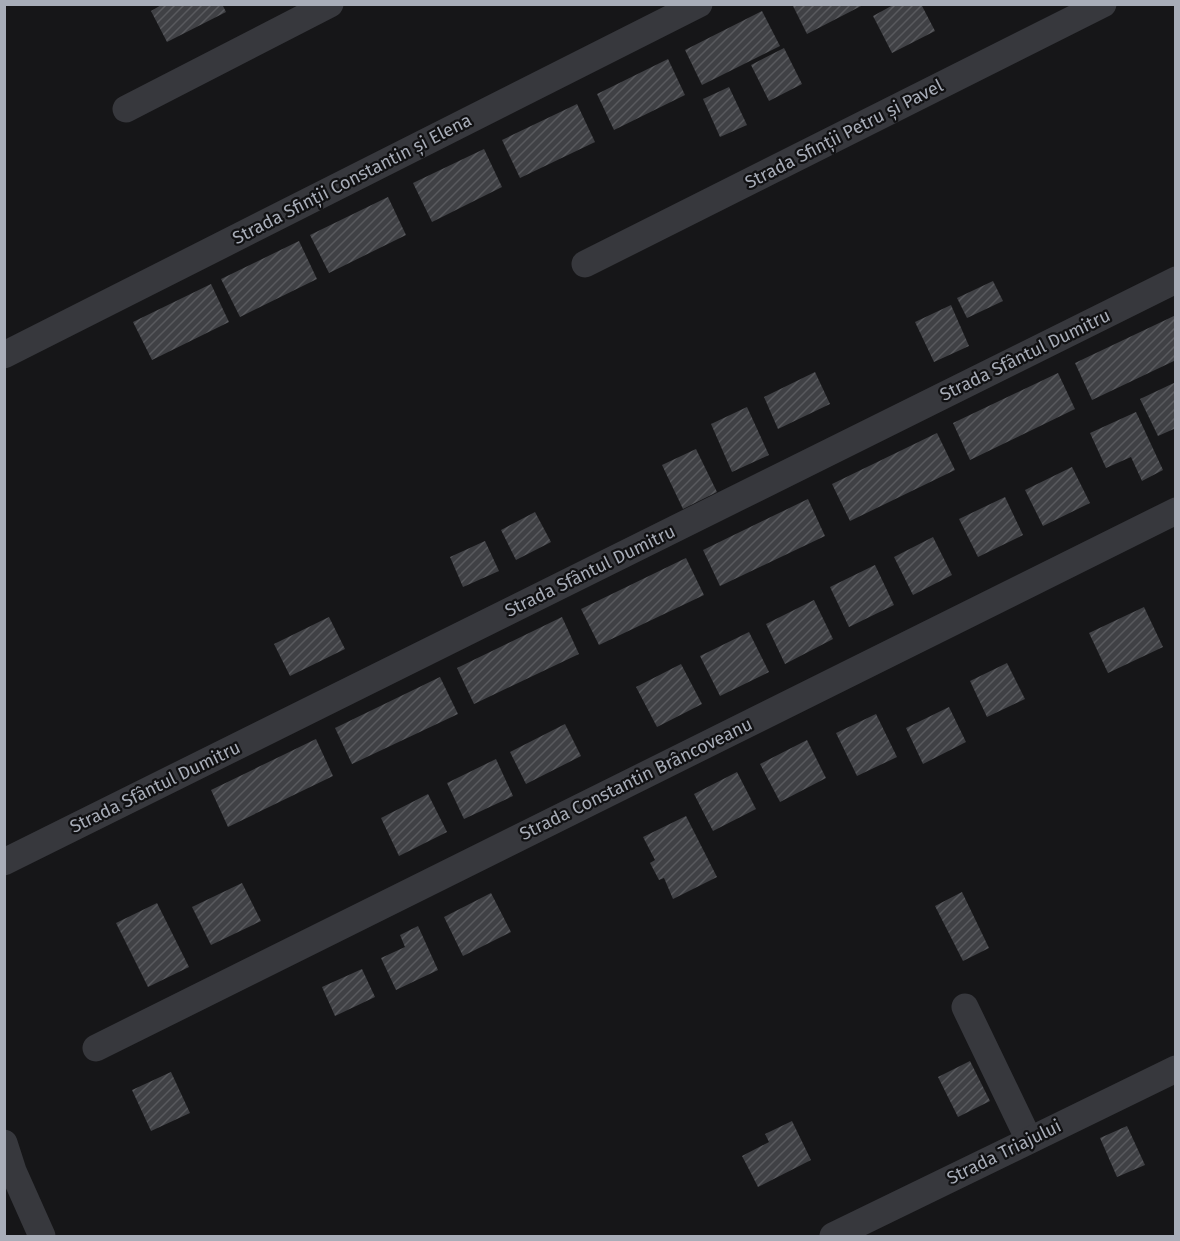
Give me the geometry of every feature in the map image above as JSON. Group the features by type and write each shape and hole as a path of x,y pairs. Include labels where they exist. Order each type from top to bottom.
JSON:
{"street":[{"path":"126,109 330,4"},
{"name":"Strada Sfinții Constantin și Elena","path":"4,355 654,14 699,4"},
{"name":"Strada Sfinții Petru și Pavel","path":"585,264 1103,4"},
{"name":"Strada Sfântul Dumitru","path":"4,862 1176,280"},
{"name":"Strada Constantin Brâncoveanu","path":"96,1048 1176,511"},
{"path":"965,1007 1029,1140"},
{"name":"Strada Triajului","path":"833,1236 1176,1069"},
{"path":"4,1143 13,1171 42,1236"}],"building":[{"path":"163,4 222,4 226,12 167,42 151,11"},
{"path":"792,4 865,4 807,34"},
{"path":"895,4 921,4 935,31 892,53 873,16"},
{"path":"762,11 780,46 702,85 685,50"},
{"path":"784,48 802,84 769,101 751,65"},
{"path":"668,59 685,95 614,130 597,94"},
{"path":"729,87 747,125 720,137 703,99"},
{"path":"577,104 595,142 520,178 502,140"},
{"path":"484,149 502,187 432,222 413,183"},
{"path":"388,197 406,235 329,273 310,235"},
{"path":"299,241 317,279 240,317 221,279"},
{"path":"993,281 1003,301 967,318 957,298"},
{"path":"211,284 229,322 152,360 133,322"},
{"path":"951,305 969,346 934,362 915,322"},
{"path":"1176,315 1176,360 1092,400 1075,363"},
{"path":"815,372 830,404 778,429 764,397"},
{"path":"1058,373 1075,409 970,460 953,423"},
{"path":"1176,382 1176,428 1158,436 1140,399"},
{"path":"747,407 769,455 732,472 711,424"},
{"path":"1136,412 1163,470 1142,481 1131,457 1106,468 1090,433"},
{"path":"937,433 955,470 850,521 832,484"},
{"path":"696,449 717,492 683,509 662,465"},
{"path":"1072,467 1090,503 1043,526 1025,490"},
{"path":"1005,497 1023,535 978,557 959,519"},
{"path":"808,499 825,536 720,586 703,550"},
{"path":"535,512 551,542 516,560 501,530"},
{"path":"933,537 952,575 913,595 894,557"},
{"path":"485,541 499,571 463,587 450,557"},
{"path":"686,558 704,595 599,645 581,609"},
{"path":"875,565 894,605 849,627 830,587"},
{"path":"814,600 833,639 785,664 766,624"},
{"path":"1144,607 1163,647 1108,673 1089,633"},
{"path":"329,617 345,649 290,676 274,644"},
{"path":"562,617 579,654 474,704 457,668"},
{"path":"749,632 769,672 720,696 700,656"},
{"path":"1007,663 1025,699 987,717 970,681"},
{"path":"681,664 702,704 657,727 636,687"},
{"path":"440,677 458,714 352,764 335,728"},
{"path":"949,707 966,742 923,764 906,728"},
{"path":"876,714 897,757 857,776 836,733"},
{"path":"565,724 581,756 526,784 510,752"},
{"path":"316,739 333,776 228,827 211,790"},
{"path":"807,740 826,778 780,802 760,764"},
{"path":"496,759 513,796 464,819 447,783"},
{"path":"737,772 756,809 713,831 694,794"},
{"path":"428,794 447,832 399,856 381,818"},
{"path":"686,816 717,877 673,899 664,878 659,880 650,863 655,860 643,837"},
{"path":"242,883 261,921 211,945 192,907"},
{"path":"962,892 989,948 963,961 935,906"},
{"path":"491,893 511,932 463,956 444,917"},
{"path":"157,903 189,967 148,987 116,923"},
{"path":"418,926 438,970 396,990 381,958 405,947 400,935"},
{"path":"362,969 375,997 335,1016 322,987"},
{"path":"970,1061 990,1101 958,1117 938,1077"},
{"path":"171,1072 190,1113 151,1131 132,1090"},
{"path":"792,1121 811,1160 758,1187 742,1156 769,1142 765,1134"},
{"path":"1127,1126 1145,1165 1117,1177 1100,1138"}]}
